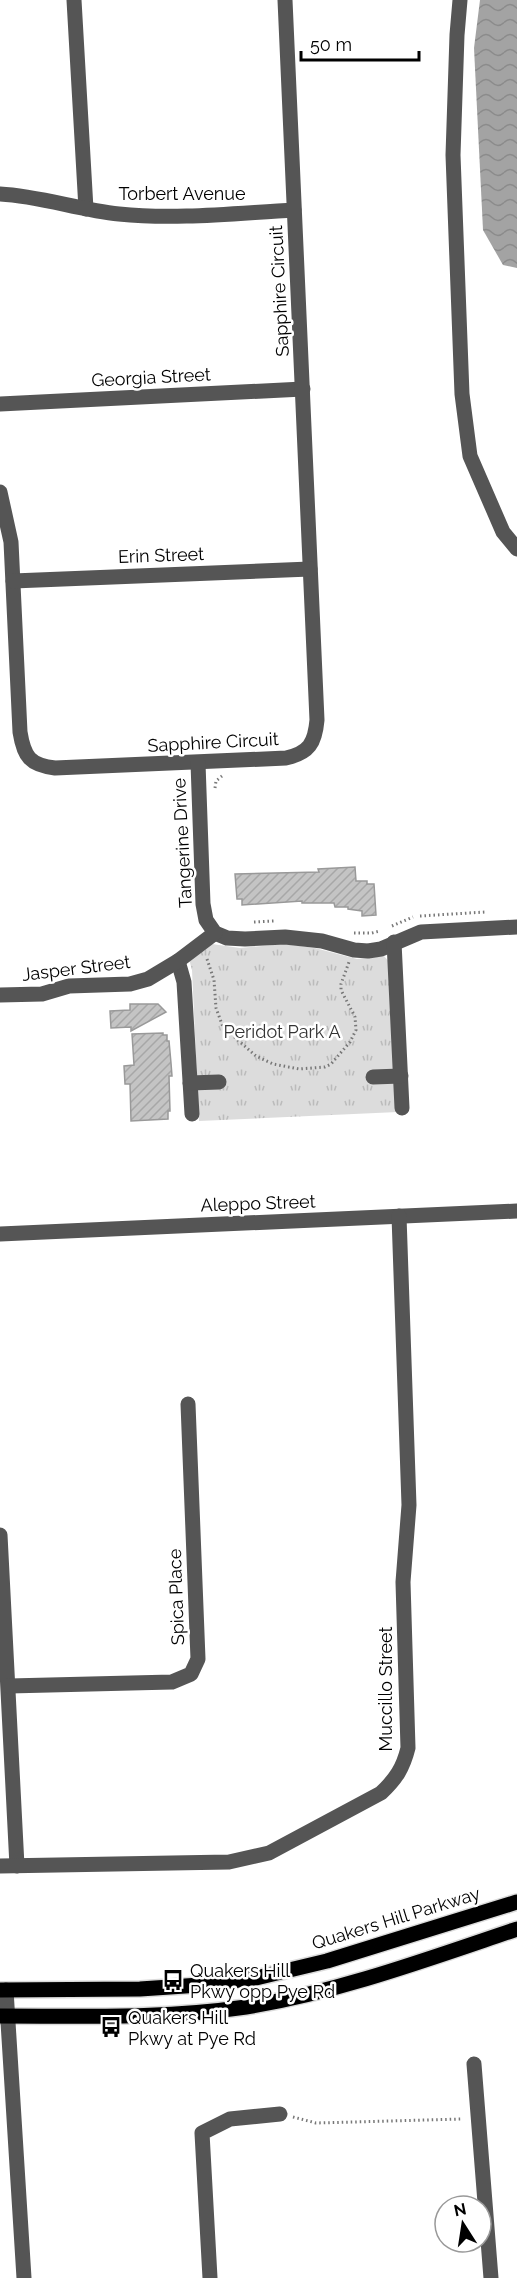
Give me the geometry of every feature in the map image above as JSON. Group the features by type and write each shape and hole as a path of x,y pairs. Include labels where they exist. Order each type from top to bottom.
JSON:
{"main road":[{"name":"Quakers Hill Parkway","path":"3,1990 140,1989 256,1978 327,1961 517,1902"},
{"path":"3,2016 170,2015 247,2007 330,1988 517,1929"}],"street":[{"path":"74,0 86,209"},
{"name":"Sapphire Circuit","path":"0,492 11,542 20,732 22,746 29,759 40,766 55,768 198,764 286,758 299,755 310,747 316,734 317,720 285,0"},
{"path":"460,0 453,155 462,394 470,456 503,532 517,549"},
{"name":"Torbert Avenue","path":"0,194 20,195 117,214 149,216 294,210"},
{"name":"Georgia Street","path":"0,404 303,389"},
{"name":"Erin Street","path":"13,581 310,569"},
{"name":"Tangerine Drive","path":"198,764 203,904 206,920 215,933"},
{"path":"215,933 227,938 285,937 322,941 354,950 368,951 381,949 394,942 429,931 517,927"},
{"name":"Jasper Street","path":"0,994 42,994 69,986 130,984 148,979 178,961 215,933"},
{"path":"394,942 402,1108"},
{"path":"178,961 184,982 192,1114"},
{"path":"373,1077 401,1076"},
{"path":"190,1083 219,1082"},
{"name":"Aleppo Street","path":"0,1234 517,1211"},
{"name":"Muccillo Street","path":"0,1866 229,1862 269,1853 381,1793 394,1781 403,1767 408,1748 403,1582 409,1505 399,1216"},
{"name":"Spica Place","path":"9,1686 172,1682 191,1674 198,1659 188,1404"},
{"path":"0,1535 17,1866"},
{"path":"3,1990 3,2016 24,2278"},
{"path":"474,2064 491,2278"},
{"path":"210,2278 202,2133 230,2119 280,2114"}],"path":[{"path":"201,943 212,971 216,1008 224,1027 256,1056 273,1064 298,1069 326,1067 331,1064 350,1042 356,1030 353,1011 341,990 341,984 354,950"},
{"path":"280,2114 316,2123 479,2118"}],"green space":[{"name":"Peridot Park A","path":"212,944 240,948 284,944 315,948 357,959 384,956 391,964 398,1112 199,1121 192,970 189,959"}],"water":[{"path":"480,0 517,0 517,268 503,265 483,230 474,48"}],"building":[{"path":"355,867 356,881 367,881 367,884 374,884 376,915 362,916 362,911 348,909 348,907 335,907 334,903 302,903 302,901 242,905 242,899 237,899 235,874 319,872 318,869"},
{"path":"130,1004 158,1004 166,1012 131,1031 131,1027 111,1028 110,1011 130,1010"},
{"path":"163,1033 167,1035 167,1041 169,1041 172,1076 169,1076 170,1111 168,1111 168,1119 131,1121 130,1084 125,1084 124,1066 134,1065 132,1034"}],"place":[{"name":"Quakers Hill Pkwy opp Pye Rd","path":"173,1980"},
{"name":"Quakers Hill Pkwy at Pye Rd","path":"111,2027"}]}
